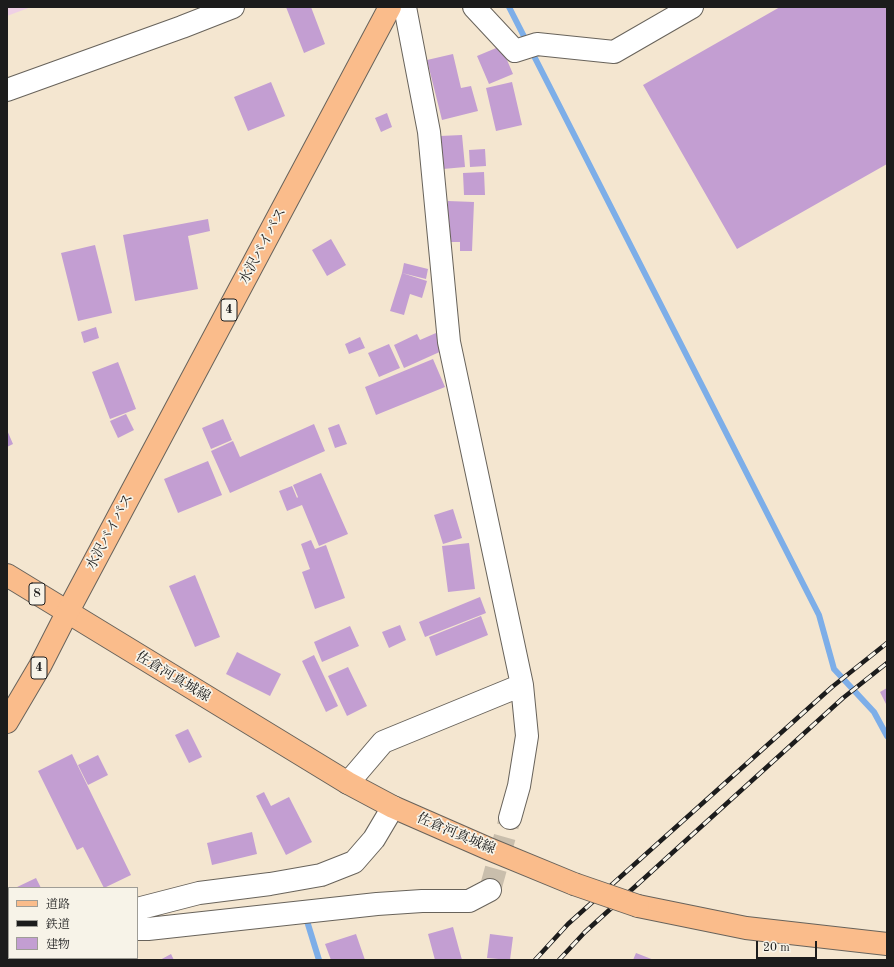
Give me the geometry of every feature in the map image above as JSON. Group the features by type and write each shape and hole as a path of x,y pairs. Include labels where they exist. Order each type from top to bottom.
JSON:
{"main road":[{"name":"水沢バイパス","path":"67,613 390,7"},
{"name":"8","path":"7,575 67,613"},
{"name":"4","path":"7,722 40,666 67,613"},
{"name":"佐倉河真城線","path":"67,613 348,783 393,807 574,884 638,906 746,928 887,944"}],"street":[{"path":"7,90 233,7"},
{"path":"405,7 429,132 449,342 522,686 527,736 520,786 510,818"},
{"path":"474,7 515,51 537,44 614,52 692,7"},
{"path":"348,783 383,742 522,686"},
{"path":"138,909 199,893 270,884 322,875 354,862 374,839 393,807"},
{"path":"138,929 377,904 422,901 469,901 490,890"}],"shaded area":[{"path":"7,7 31,7 7,16"}],"building":[{"path":"286,7 311,7 325,44 304,53"},
{"path":"780,7 887,7 887,164 737,249 643,85"},
{"path":"501,46 513,74 489,84 477,56"},
{"path":"453,54 461,88 471,86 478,111 442,120 427,60"},
{"path":"271,82 285,116 248,131 234,97"},
{"path":"512,82 522,125 496,131 486,88"},
{"path":"387,113 392,127 381,132 375,118"},
{"path":"462,135 465,167 443,169 440,136"},
{"path":"485,149 486,166 470,167 469,150"},
{"path":"484,172 485,195 464,195 463,173"},
{"path":"448,201 474,202 472,251 460,251 460,242 446,242"},
{"path":"208,219 210,231 188,236 198,289 135,301 123,235"},
{"path":"331,239 346,265 327,276 312,250"},
{"path":"95,245 112,313 78,321 61,253"},
{"path":"404,263 428,269 426,279 402,273"},
{"path":"402,273 427,281 422,298 410,294 404,315 390,311"},
{"path":"96,327 99,338 84,343 81,332"},
{"path":"436,333 444,350 404,368 394,345 417,334 420,340"},
{"path":"360,337 365,348 349,354 345,344"},
{"path":"389,344 400,368 379,377 368,353"},
{"path":"433,359 445,387 376,415 365,387"},
{"path":"118,362 136,409 110,419 92,372"},
{"path":"126,414 134,430 118,438 110,421"},
{"path":"223,419 232,440 211,449 202,428"},
{"path":"314,424 325,451 230,493 211,451 233,441 240,457"},
{"path":"339,424 347,444 335,448 328,428"},
{"path":"7,430 13,444 7,447"},
{"path":"208,461 222,495 178,513 164,479"},
{"path":"321,473 348,534 319,546 302,505 287,511 279,491 292,486 297,498 298,497 293,485"},
{"path":"453,509 462,538 443,544 434,515"},
{"path":"311,540 315,549 326,545 345,598 315,609 302,572 310,569 301,544"},
{"path":"469,543 475,589 448,592 442,546"},
{"path":"195,575 220,637 195,647 169,586"},
{"path":"480,597 486,613 425,637 419,622"},
{"path":"481,616 488,635 436,656 429,637"},
{"path":"400,625 406,640 389,648 382,632"},
{"path":"350,626 359,646 322,662 314,642"},
{"path":"237,652 281,674 270,696 226,674"},
{"path":"314,655 338,706 326,712 302,661"},
{"path":"348,667 367,706 347,716 328,676"},
{"path":"887,688 887,706 880,692"},
{"path":"188,729 202,757 189,763 175,735"},
{"path":"72,754 131,875 103,887 83,847 77,850 38,771"},
{"path":"98,755 108,775 88,785 78,765"},
{"path":"264,792 271,806 289,797 312,842 286,855 256,796"},
{"path":"252,832 257,854 212,865 207,843"},
{"path":"36,878 40,887 17,887"},
{"path":"7,914 8,944 7,945"},
{"path":"453,927 462,960 435,960 428,934"},
{"path":"356,934 365,960 331,960 325,944"},
{"path":"490,934 513,937 510,960 487,958"},
{"path":"636,953 654,960 633,960"},
{"path":"171,954 174,960 160,960"}],"waterway":[{"path":"509,7 819,615 834,669 874,712 887,736"},
{"path":"307,921 319,960"}],"tunnel":[{"path":"490,890 510,818"}],"railway":[{"path":"535,960 568,924 832,687 887,643"},
{"path":"559,960 585,932 843,698 887,663"}]}
